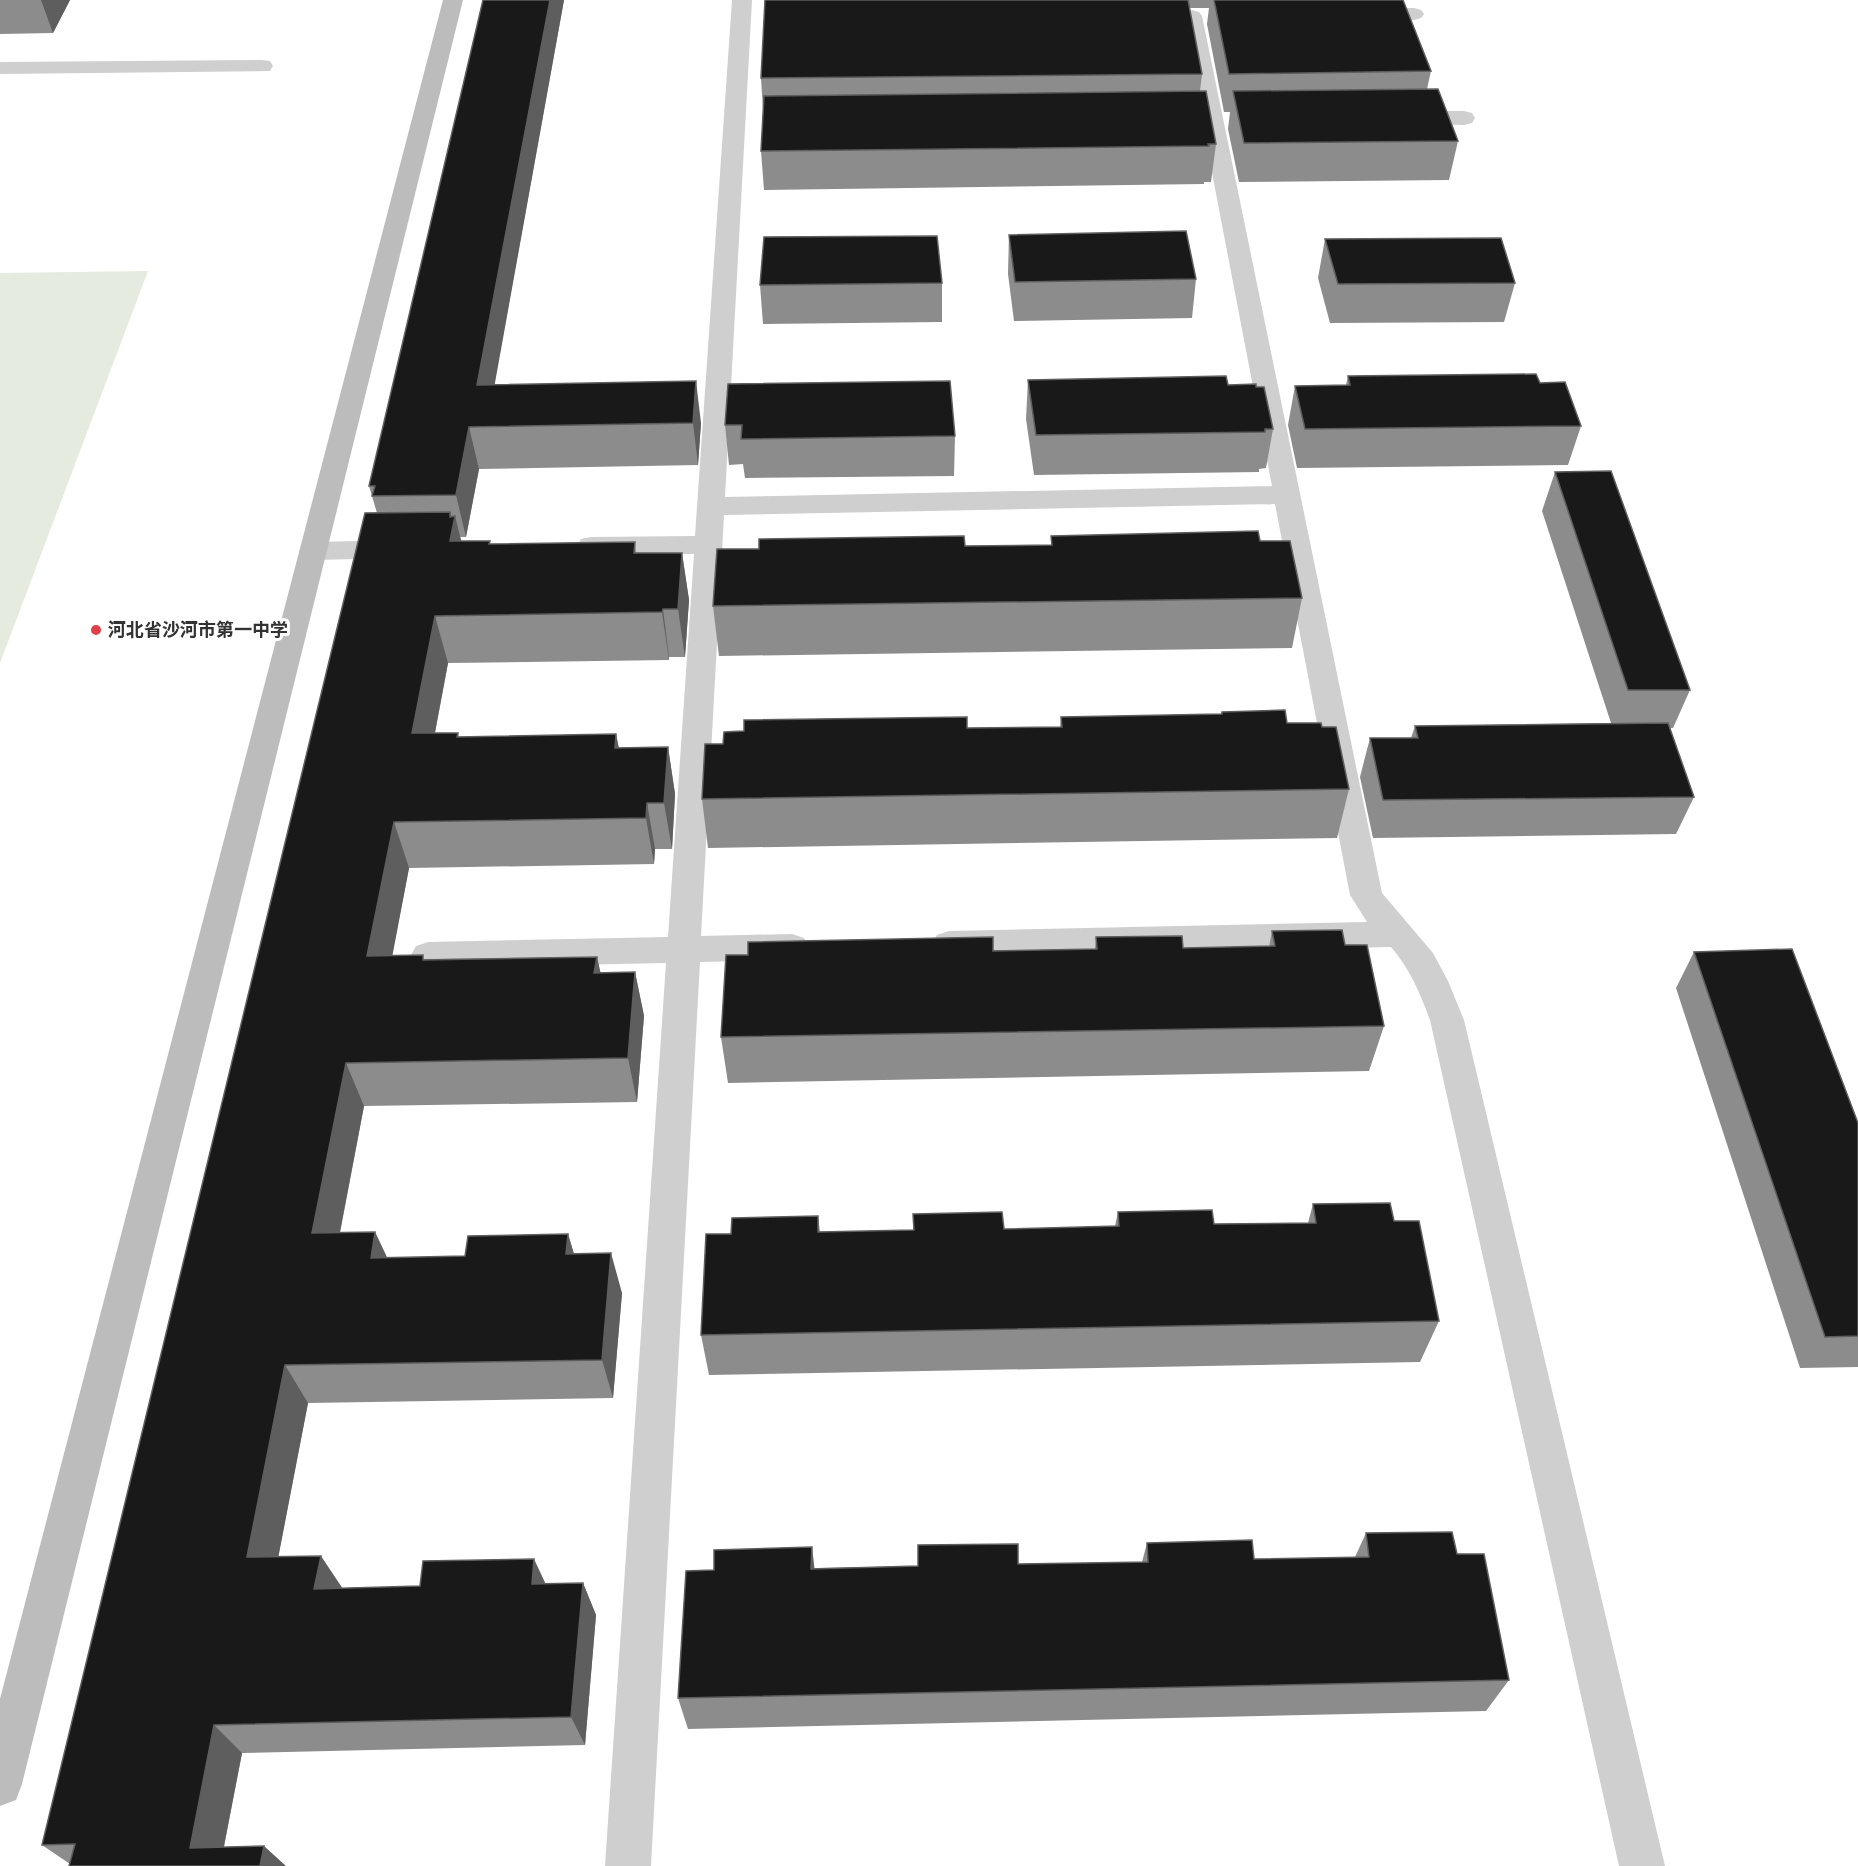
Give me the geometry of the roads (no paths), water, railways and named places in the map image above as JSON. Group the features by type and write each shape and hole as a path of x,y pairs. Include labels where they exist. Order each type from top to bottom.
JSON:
{"street":[{"path":"0,1784 453,0"}],"lane":[{"path":"628,1866 684,950 708,748 716,562 711,506 746,125 749,13"},
{"path":"1344,15 1414,14"},
{"path":"1192,16 1287,495 1288,560 1323,735 1366,895 1377,914 1410,946 1429,973 1448,1020 1642,1866"},
{"path":"0,68 262,66"},
{"path":"1380,119 1464,118"},
{"path":"711,506 1287,495"},
{"path":"565,547 716,562"},
{"path":"313,551 421,549"},
{"path":"922,944 1398,934"},
{"path":"428,956 827,946"}],"place":[{"name":"河北省沙河市第一中学","path":"96,630"}]}
